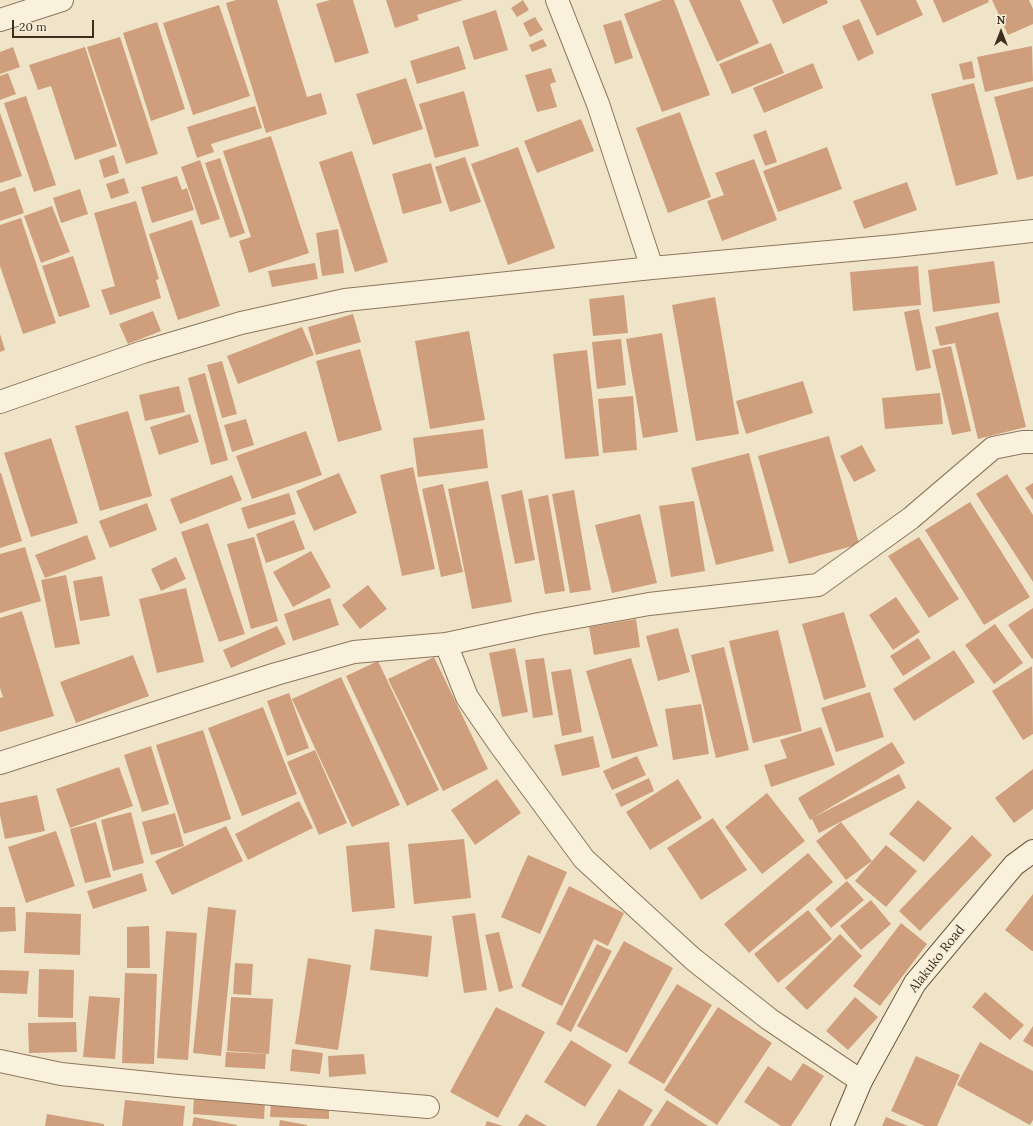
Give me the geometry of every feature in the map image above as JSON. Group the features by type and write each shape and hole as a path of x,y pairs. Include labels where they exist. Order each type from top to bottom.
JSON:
{"street":[{"path":"0,20 62,0"},
{"path":"557,0 598,104 652,268"},
{"path":"0,402 143,352 233,325 345,300 652,268 895,246 1033,231"},
{"path":"0,764 276,674 354,652 446,644 539,624 649,604 818,585 911,518 993,448 1023,442 1033,442"},
{"path":"446,644 467,697 500,745 584,859 693,959 769,1019 861,1081"},
{"name":"Alakuko Road","path":"842,1126 861,1081 915,983 1014,865 1033,851"},
{"path":"0,1061 61,1074 178,1086 428,1107"}],"building":[{"path":"236,0 277,0 307,97 321,93 327,114 266,133 226,3"},
{"path":"330,0 353,0 369,53 335,63 316,4"},
{"path":"386,0 463,0 417,15 419,20 395,28"},
{"path":"523,0 529,10 517,17 511,8"},
{"path":"662,0 674,0 710,95 662,112 624,14"},
{"path":"689,0 740,0 759,43 717,62"},
{"path":"772,0 827,0 828,3 783,24"},
{"path":"860,0 916,0 923,15 877,36"},
{"path":"933,0 988,0 989,2 943,23"},
{"path":"992,0 1029,0 1033,9 1033,24 1008,35"},
{"path":"219,5 250,96 193,115 163,23"},
{"path":"496,10 508,50 474,60 462,21"},
{"path":"535,17 543,30 530,37 523,23"},
{"path":"859,19 874,53 858,61 842,26"},
{"path":"621,20 633,58 615,64 603,25"},
{"path":"157,22 185,109 151,121 123,33"},
{"path":"120,37 158,154 126,164 87,47"},
{"path":"543,39 547,46 532,52 529,45"},
{"path":"771,43 784,73 732,94 719,64"},
{"path":"459,46 466,69 417,84 410,61"},
{"path":"1032,46 1033,81 985,92 977,57"},
{"path":"13,47 20,67 0,74 0,52"},
{"path":"85,47 117,146 75,160 51,86 38,90 29,65"},
{"path":"972,61 975,78 963,80 959,64"},
{"path":"813,63 823,88 764,113 753,88"},
{"path":"551,68 556,82 550,84 557,107 537,112 525,75"},
{"path":"8,73 16,94 0,100 0,76"},
{"path":"406,78 423,129 373,145 356,94"},
{"path":"974,83 998,174 956,186 931,94"},
{"path":"1033,87 1033,176 1017,180 994,97"},
{"path":"464,91 479,146 435,158 419,104"},
{"path":"26,96 56,185 34,192 4,103"},
{"path":"255,106 262,128 211,144 214,152 197,158 187,127"},
{"path":"680,112 711,197 668,213 636,128"},
{"path":"0,113 22,176 0,183"},
{"path":"581,119 594,151 537,173 524,141"},
{"path":"766,130 777,162 765,166 753,135"},
{"path":"271,136 309,253 249,273 239,241 251,237 223,151"},
{"path":"518,147 555,248 508,265 471,164"},
{"path":"827,147 842,189 778,212 763,171"},
{"path":"352,151 388,262 355,272 319,162"},
{"path":"114,155 119,173 104,178 99,160"},
{"path":"465,157 481,202 450,212 435,167"},
{"path":"220,158 245,233 230,238 205,163"},
{"path":"754,159 777,220 722,241 707,201 724,195 715,173"},
{"path":"200,160 220,219 201,225 181,167"},
{"path":"431,163 442,203 403,214 392,174"},
{"path":"177,176 182,190 187,188 194,210 152,223 141,187"},
{"path":"124,178 129,193 111,199 106,184"},
{"path":"907,182 917,210 864,229 853,201"},
{"path":"15,187 24,213 0,221 0,192"},
{"path":"80,189 88,214 61,223 53,198"},
{"path":"136,201 159,279 156,280 161,298 110,315 101,290 115,286 94,213"},
{"path":"52,206 70,252 41,263 24,216"},
{"path":"21,218 56,323 23,334 0,266 0,225"},
{"path":"192,220 220,306 178,320 149,234"},
{"path":"338,229 344,273 322,276 316,233"},
{"path":"73,256 90,307 59,317 42,266"},
{"path":"994,261 1000,303 933,312 928,270"},
{"path":"315,263 318,279 272,287 268,271"},
{"path":"918,266 921,305 853,311 850,272"},
{"path":"624,295 628,333 593,336 589,299"},
{"path":"715,297 739,434 696,441 672,305"},
{"path":"919,309 931,368 916,371 904,312"},
{"path":"153,311 161,331 128,344 119,324"},
{"path":"998,312 1026,427 978,439 955,343 940,346 935,327"},
{"path":"353,314 361,342 316,355 308,327"},
{"path":"302,327 314,355 238,384 227,356"},
{"path":"469,331 485,420 430,429 415,341"},
{"path":"662,333 678,432 643,438 626,339"},
{"path":"0,334 5,350 0,352"},
{"path":"621,339 626,385 597,389 592,342"},
{"path":"951,346 971,431 952,435 932,350"},
{"path":"360,349 382,430 338,442 316,361"},
{"path":"587,350 599,456 565,459 553,354"},
{"path":"222,361 237,414 222,418 207,365"},
{"path":"205,373 228,460 211,465 188,378"},
{"path":"803,381 813,413 746,434 736,401"},
{"path":"179,386 185,412 145,421 139,395"},
{"path":"940,393 943,424 885,429 882,398"},
{"path":"633,396 637,450 603,453 598,399"},
{"path":"128,411 152,496 100,511 75,426"},
{"path":"190,414 199,442 159,455 150,427"},
{"path":"246,419 254,445 232,452 224,425"},
{"path":"483,429 488,468 418,477 413,438"},
{"path":"306,431 322,475 252,499 236,456"},
{"path":"829,436 859,544 789,564 758,456"},
{"path":"51,438 78,523 31,537 4,453"},
{"path":"862,445 876,471 854,482 840,456"},
{"path":"749,453 774,551 716,565 691,468"},
{"path":"413,467 435,569 402,576 380,475"},
{"path":"0,473 22,541 0,548"},
{"path":"339,473 357,513 314,531 296,491"},
{"path":"1007,474 1033,515 1033,582 976,494"},
{"path":"232,475 242,500 180,524 170,499"},
{"path":"488,481 512,602 472,609 448,489"},
{"path":"1033,483 1033,500 1025,488"},
{"path":"443,484 463,572 441,577 422,489"},
{"path":"522,490 535,560 515,564 501,495"},
{"path":"574,490 591,590 570,593 552,494"},
{"path":"289,493 296,514 248,529 241,508"},
{"path":"548,495 565,591 545,594 528,499"},
{"path":"694,501 705,571 671,577 659,506"},
{"path":"970,502 1030,597 984,625 925,530"},
{"path":"147,503 157,530 110,548 99,521"},
{"path":"640,514 657,583 612,593 595,525"},
{"path":"294,520 305,549 266,563 256,534"},
{"path":"208,523 245,634 219,642 181,532"},
{"path":"87,535 96,559 45,578 35,555"},
{"path":"254,537 278,621 251,629 227,544"},
{"path":"919,537 959,599 929,618 888,556"},
{"path":"25,547 41,601 0,613 0,554"},
{"path":"311,551 331,587 293,607 273,572"},
{"path":"176,557 186,579 161,591 151,569"},
{"path":"66,575 80,644 55,648 41,580"},
{"path":"102,576 110,616 80,621 73,581"},
{"path":"368,585 387,609 360,629 342,605"},
{"path":"186,588 204,662 157,673 139,599"},
{"path":"896,597 920,632 893,650 869,615"},
{"path":"330,598 339,625 293,641 284,614"},
{"path":"1033,608 1033,658 1032,659 1008,625"},
{"path":"22,611 54,716 0,732 0,698 3,697 0,688 0,618"},
{"path":"844,612 866,687 824,700 802,624"},
{"path":"636,619 640,647 594,655 589,627"},
{"path":"995,624 1023,663 994,684 965,645"},
{"path":"277,626 286,644 231,668 223,650"},
{"path":"678,628 690,672 658,681 646,636"},
{"path":"778,630 802,731 753,743 729,641"},
{"path":"918,638 931,658 903,676 890,656"},
{"path":"724,647 749,750 716,758 691,655"},
{"path":"515,648 528,712 502,717 489,653"},
{"path":"954,650 975,682 914,721 893,689"},
{"path":"133,655 149,696 76,723 60,682"},
{"path":"434,657 488,769 443,791 388,679"},
{"path":"544,658 553,715 533,718 525,660"},
{"path":"631,658 658,746 612,759 586,671"},
{"path":"378,661 439,790 407,806 346,676"},
{"path":"1032,666 1033,734 1023,740 992,691"},
{"path":"571,669 582,732 562,736 551,672"},
{"path":"341,677 400,805 352,827 292,699"},
{"path":"870,692 884,737 836,752 821,708"},
{"path":"289,693 309,748 287,756 267,701"},
{"path":"701,704 709,754 673,760 665,709"},
{"path":"263,707 297,794 242,816 208,728"},
{"path":"821,727 835,765 771,787 764,765 787,758 780,740"},
{"path":"203,730 231,819 184,834 156,745"},
{"path":"593,736 600,767 562,776 554,745"},
{"path":"892,742 905,763 814,817 899,774 906,788 819,833 812,819 810,820 798,798"},
{"path":"151,746 169,804 142,812 124,755"},
{"path":"315,750 347,823 319,835 287,762"},
{"path":"637,756 646,775 612,790 603,771"},
{"path":"119,767 133,806 70,828 56,789"},
{"path":"1033,769 1033,809 1014,823 995,798"},
{"path":"649,778 654,791 621,807 615,794"},
{"path":"497,779 521,813 475,845 451,810"},
{"path":"678,779 702,818 650,850 626,812"},
{"path":"767,793 805,841 762,874 725,827"},
{"path":"37,795 45,831 5,839 0,815 0,803"},
{"path":"918,800 952,828 924,862 889,834"},
{"path":"299,801 313,828 248,860 235,834"},
{"path":"131,812 144,863 113,871 101,820"},
{"path":"175,813 184,846 151,855 142,822"},
{"path":"713,818 747,870 701,900 667,848"},
{"path":"96,822 111,877 85,883 70,829"},
{"path":"841,822 872,861 846,880 816,841"},
{"path":"226,826 243,861 172,895 155,861"},
{"path":"56,831 75,886 26,903 8,847"},
{"path":"972,835 992,855 920,931 899,911"},
{"path":"464,839 471,898 414,904 408,844"},
{"path":"389,842 395,908 352,912 346,846"},
{"path":"886,845 917,871 886,907 855,881"},
{"path":"808,853 833,882 749,953 724,924"},
{"path":"528,855 567,872 540,934 501,917"},
{"path":"142,873 147,891 93,909 87,891"},
{"path":"847,881 864,900 831,928 815,909"},
{"path":"569,886 624,913 608,946 594,939 562,1006 521,986"},
{"path":"1033,894 1033,951 1032,951 1005,930"},
{"path":"871,900 891,924 861,950 840,926"},
{"path":"0,907 15,907 16,931 0,932"},
{"path":"208,907 236,910 221,1056 193,1053"},
{"path":"808,910 832,939 778,983 754,954"},
{"path":"26,912 81,914 80,955 24,953"},
{"path":"475,913 487,990 464,993 452,916"},
{"path":"901,923 927,944 880,1006 853,986"},
{"path":"149,926 150,968 127,968 127,927"},
{"path":"375,929 432,936 428,977 370,970"},
{"path":"166,931 197,933 188,1060 157,1058"},
{"path":"499,932 513,988 499,992 485,935"},
{"path":"840,934 862,956 807,1010 785,988"},
{"path":"624,941 673,968 627,1053 577,1026"},
{"path":"597,944 612,951 571,1032 556,1024"},
{"path":"308,958 351,965 338,1050 295,1044"},
{"path":"235,963 253,964 251,995 233,994"},
{"path":"39,969 74,970 73,1018 38,1017"},
{"path":"0,970 29,971 27,994 0,993"},
{"path":"125,973 157,974 154,1064 122,1063"},
{"path":"677,984 712,1005 664,1084 628,1063"},
{"path":"985,992 1024,1025 1010,1040 972,1007"},
{"path":"89,996 120,998 115,1059 83,1057"},
{"path":"231,997 273,999 269,1054 227,1051"},
{"path":"855,997 878,1017 848,1050 826,1031"},
{"path":"496,1007 545,1032 498,1118 450,1092"},
{"path":"718,1007 772,1043 717,1125 664,1090"},
{"path":"76,1022 77,1052 29,1053 28,1023"},
{"path":"1033,1026 1033,1047 1023,1041"},
{"path":"571,1040 612,1065 585,1107 544,1082"},
{"path":"980,1042 1033,1071 1033,1120 1030,1125 957,1085"},
{"path":"292,1049 323,1053 320,1074 290,1071"},
{"path":"226,1052 266,1054 265,1069 225,1067"},
{"path":"364,1054 366,1074 329,1077 328,1056"},
{"path":"916,1056 960,1075 937,1126 925,1126 891,1111"},
{"path":"803,1063 824,1076 791,1126 781,1126 744,1102 768,1066 791,1081"},
{"path":"619,1089 653,1110 643,1126 596,1126"},
{"path":"194,1097 265,1102 264,1119 193,1114"},
{"path":"125,1100 185,1106 183,1126 122,1126"},
{"path":"271,1100 329,1104 329,1119 270,1117"},
{"path":"667,1100 708,1126 650,1126"},
{"path":"47,1114 104,1124 104,1126 45,1126"},
{"path":"526,1114 547,1126 518,1126"},
{"path":"194,1117 237,1125 237,1126 192,1126"},
{"path":"886,1117 908,1126 882,1126"},
{"path":"280,1120 307,1125 307,1126 279,1126"},
{"path":"487,1121 503,1126 485,1126"}]}
